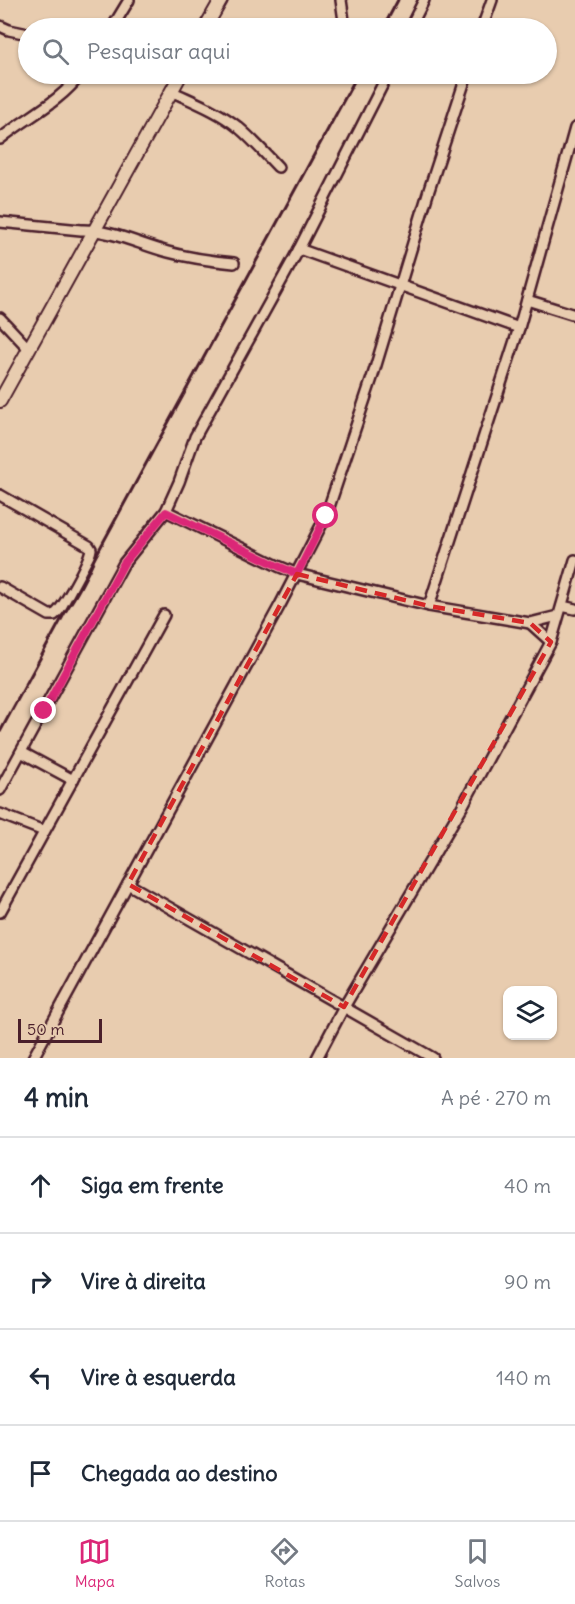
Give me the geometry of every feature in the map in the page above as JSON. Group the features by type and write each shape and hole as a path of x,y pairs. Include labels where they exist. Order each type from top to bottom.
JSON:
{"street":[{"path":"117,18 129,0"},
{"path":"211,18 221,0"},
{"path":"341,0 344,18"},
{"path":"415,18 424,0"},
{"path":"486,18 492,0"},
{"path":"0,26 18,32"},
{"path":"0,139 21,122 48,106 69,84"},
{"path":"0,401 175,84"},
{"path":"0,790 124,563 166,512 195,437 299,249 382,84"},
{"path":"33,1058 297,574 330,507 464,84"},
{"path":"171,91 214,111 237,126 278,167"},
{"path":"429,606 519,328 575,128"},
{"path":"0,222 81,230 94,229 168,252 201,260 234,263"},
{"path":"299,249 519,328"},
{"path":"527,300 575,315"},
{"path":"0,318 29,349"},
{"path":"0,495 91,549 66,600 54,615 49,615 0,587"},
{"path":"166,512 297,574 429,606 530,623 558,616"},
{"path":"317,1058 344,1007 462,807 551,642 575,560"},
{"path":"562,606 575,609"},
{"path":"0,912 164,615"},
{"path":"530,623 551,642"},
{"path":"21,752 73,780"},
{"path":"0,814 45,831"},
{"path":"128,884 433,1058"}],"highlighted area":[{"path":"297,574 429,606 530,623 551,642 344,1007 128,884"}],"railway":[{"path":"388,18 398,0"},
{"path":"0,732 353,84"}],"route":[{"path":"44,711 124,563 166,512 297,574 326,516"}]}
